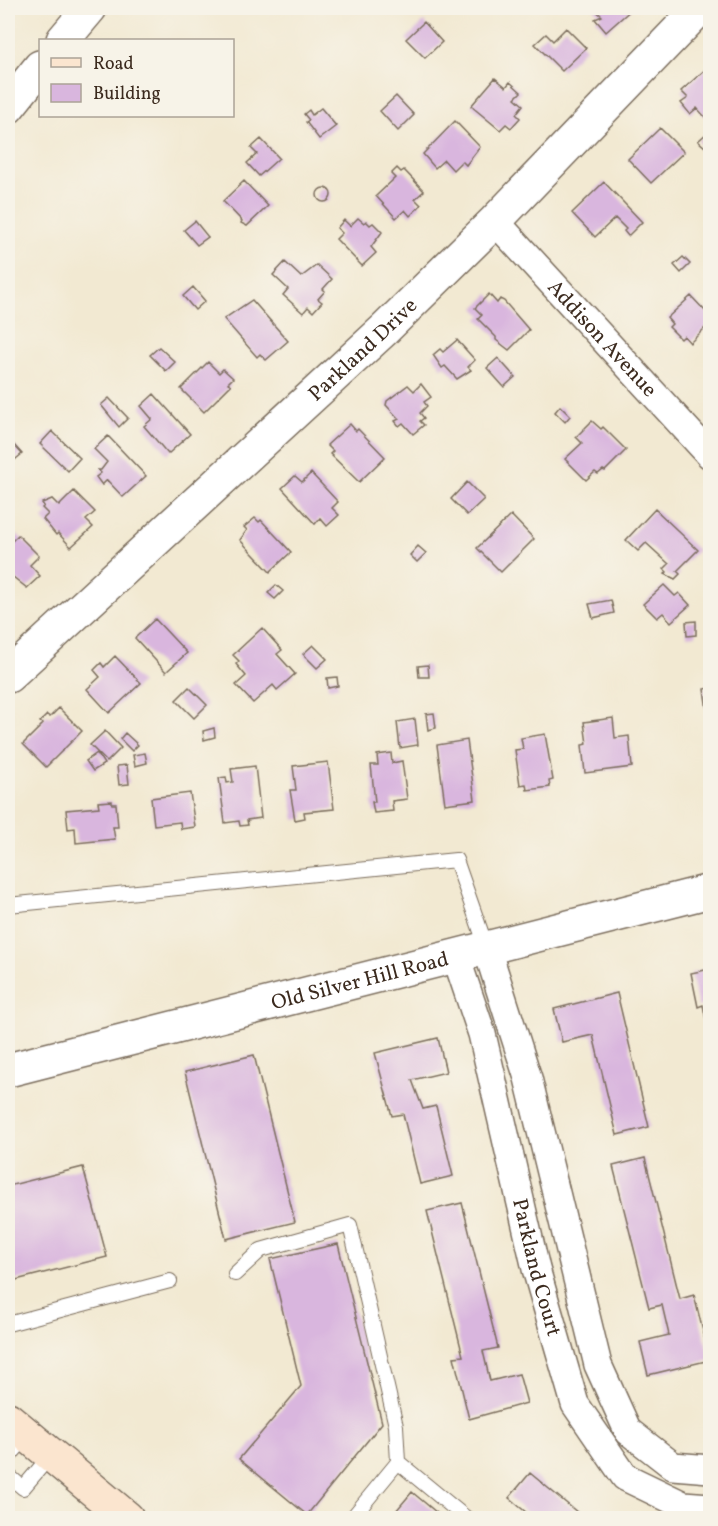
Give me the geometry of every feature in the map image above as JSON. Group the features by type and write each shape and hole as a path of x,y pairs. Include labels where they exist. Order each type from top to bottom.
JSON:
{"main road":[{"path":"23,1442 126,1518"}],"street":[{"path":"64,39 90,8"},
{"name":"Parkland Drive","path":"8,675 384,330 495,221 700,8"},
{"path":"8,107 39,69"},
{"name":"Addison Avenue","path":"495,221 711,455"},
{"name":"Old Silver Hill Road","path":"8,1070 711,891"},
{"name":"Parkland Court","path":"488,949 528,1078 598,1365 628,1431 673,1466 711,1469"},
{"name":"Parkland Court","path":"456,957 482,1034 536,1269 575,1404 625,1477 683,1505 711,1507"},
{"path":"482,1034 511,1024"},
{"path":"566,1371 598,1365"}],"lane":[{"path":"8,905 456,860 488,949"},
{"path":"235,1274 261,1250 350,1225 396,1426 398,1462 352,1518"},
{"path":"8,1324 170,1281"},
{"path":"8,1475 23,1488 23,1442"},
{"path":"398,1462 466,1518"}],"building":[{"path":"593,8 633,8 606,32 595,19 602,16"},
{"path":"424,22 442,42 425,58 406,39"},
{"path":"566,28 586,48 562,71 535,44 546,34 553,41"},
{"path":"706,69 710,75 710,112 705,117 697,108 690,114 681,103 688,98 681,91"},
{"path":"495,78 506,87 510,82 521,92 515,98 523,105 516,114 520,118 511,128 506,124 500,130 471,106"},
{"path":"396,96 414,115 398,131 380,111"},
{"path":"321,108 336,126 319,139 306,122 309,120 304,114 309,110 312,115"},
{"path":"455,121 480,147 466,165 462,161 453,170 444,160 435,168 423,154"},
{"path":"660,128 684,152 651,183 628,159"},
{"path":"707,133 710,142 705,147 698,141"},
{"path":"261,139 279,158 259,176 247,163 257,154 251,148"},
{"path":"397,168 401,172 404,170 424,191 415,199 421,205 410,216 405,210 396,218 376,196 395,178 391,174"},
{"path":"244,181 268,206 247,226 241,223 242,221 223,201"},
{"path":"604,182 642,222 628,236 624,231 626,229 615,218 595,237 572,213"},
{"path":"324,188 329,190 331,195 329,200 324,202 319,200 317,195 319,190"},
{"path":"358,218 370,225 373,223 382,232 371,247 376,253 362,266 336,239 342,233 337,228 344,220 350,226"},
{"path":"195,221 208,237 197,245 184,230"},
{"path":"683,257 690,264 681,273 674,265"},
{"path":"285,262 301,277 317,265 332,279 318,299 322,302 313,312 308,307 303,313 283,295 288,289 273,275"},
{"path":"193,287 205,301 195,310 183,296"},
{"path":"489,294 497,303 500,299 504,301 529,330 509,350 496,340 496,337 478,319 482,315 475,308"},
{"path":"691,296 706,312 710,308 710,323 690,343 684,336 681,339 669,327 672,324 667,318"},
{"path":"252,300 288,341 266,360 260,354 257,357 224,319"},
{"path":"457,340 475,360 468,367 471,370 457,379 445,366 442,368 433,355 440,349 443,352"},
{"path":"159,347 175,362 166,371 150,355"},
{"path":"498,358 515,377 504,387 487,368"},
{"path":"208,362 219,373 223,369 233,378 228,383 231,385 204,412 181,389"},
{"path":"421,384 431,397 424,402 427,406 420,413 424,418 420,421 424,425 413,434 403,423 399,426 395,421 399,419 386,405 387,401 408,385 414,391"},
{"path":"154,394 190,434 168,454 144,426 152,419 141,406"},
{"path":"109,398 128,418 119,427 101,405"},
{"path":"560,406 570,416 565,422 555,412"},
{"path":"592,421 601,429 603,427 626,450 605,471 598,474 595,472 586,480 565,459 582,443 576,437"},
{"path":"350,424 356,431 358,429 385,457 359,482 330,454 333,451 327,445"},
{"path":"52,431 80,458 68,471 40,444"},
{"path":"108,436 146,476 123,497 107,480 102,485 96,477 101,473 98,470 101,470 107,462 94,449"},
{"path":"13,444 22,454 11,463 8,459 8,449"},
{"path":"311,473 338,502 332,508 339,515 327,526 320,518 315,524 282,488 295,476 302,482"},
{"path":"467,482 484,499 467,515 451,499"},
{"path":"74,491 95,512 86,520 93,527 71,547 58,533 56,535 43,519 48,514 42,508 44,506 42,503 52,499 59,506"},
{"path":"655,509 698,550 677,571 680,574 675,579 665,574 667,572 664,569 669,564 646,543 638,551 626,540"},
{"path":"511,515 534,539 501,572 477,548"},
{"path":"255,518 259,522 261,520 291,552 270,572 240,540 247,530 244,527"},
{"path":"18,535 39,556 30,565 40,576 27,588 8,573 8,553 12,549 8,545"},
{"path":"418,546 426,553 417,562 410,555"},
{"path":"276,585 283,591 275,599 268,593"},
{"path":"664,585 675,596 679,593 690,605 671,622 663,613 657,618 643,604"},
{"path":"611,600 614,613 593,618 589,604"},
{"path":"155,619 187,653 166,672 135,638"},
{"path":"696,621 696,635 687,636 686,622"},
{"path":"262,628 282,650 277,654 295,674 277,690 273,685 253,703 236,685 246,676 236,664 239,661 233,655"},
{"path":"313,645 327,659 317,668 303,654"},
{"path":"115,656 141,683 109,713 87,689 100,677 94,670 101,663 104,667"},
{"path":"428,665 429,677 419,677 418,666"},
{"path":"337,677 338,686 328,688 327,678"},
{"path":"189,687 207,705 194,718 176,700"},
{"path":"710,688 710,724 709,724 704,689"},
{"path":"59,708 82,731 46,767 23,744 43,724 40,722 47,715 50,717"},
{"path":"434,713 436,728 428,730 426,714"},
{"path":"613,718 615,738 629,736 632,767 585,773 582,745 587,744 584,722"},
{"path":"415,719 418,745 400,748 397,722"},
{"path":"214,728 215,737 204,740 203,731"},
{"path":"105,731 121,748 107,762 90,745"},
{"path":"125,733 138,745 132,751 120,739"},
{"path":"545,734 553,780 549,781 550,787 527,790 526,784 520,785 515,750 523,749 521,738"},
{"path":"467,740 475,800 445,804 437,745"},
{"path":"97,753 104,764 93,771 86,761"},
{"path":"145,753 147,763 135,766 133,755"},
{"path":"391,753 392,763 402,761 407,799 392,801 393,811 374,813 371,765 378,765 377,755"},
{"path":"328,762 334,809 304,812 305,818 295,820 290,790 296,790 293,766"},
{"path":"127,765 129,784 119,785 117,766"},
{"path":"255,766 261,818 247,820 248,825 240,826 239,821 225,823 219,778 226,777 227,783 233,782 231,769"},
{"path":"190,793 195,827 181,829 180,822 154,825 151,798"},
{"path":"112,801 112,804 116,804 118,827 113,827 115,839 76,843 75,828 68,829 66,810 99,807 98,802"},
{"path":"710,969 709,1035 703,1005 698,1007 691,973"},
{"path":"617,993 649,1127 617,1135 593,1035 562,1042 554,1009"},
{"path":"438,1038 446,1072 412,1080 423,1109 436,1106 453,1176 420,1184 403,1114 392,1116 375,1053"},
{"path":"254,1055 295,1222 226,1239 185,1072"},
{"path":"645,1158 680,1299 694,1295 710,1360 648,1375 640,1342 669,1335 662,1305 649,1308 613,1166"},
{"path":"83,1167 107,1257 8,1282 8,1186"},
{"path":"462,1203 498,1348 483,1351 490,1381 519,1374 527,1403 469,1419 454,1357 463,1356 427,1211"},
{"path":"338,1244 382,1423 307,1515 239,1459 301,1386 270,1259"},
{"path":"530,1473 584,1518 533,1518 509,1498"},
{"path":"412,1492 443,1518 390,1518"}]}
